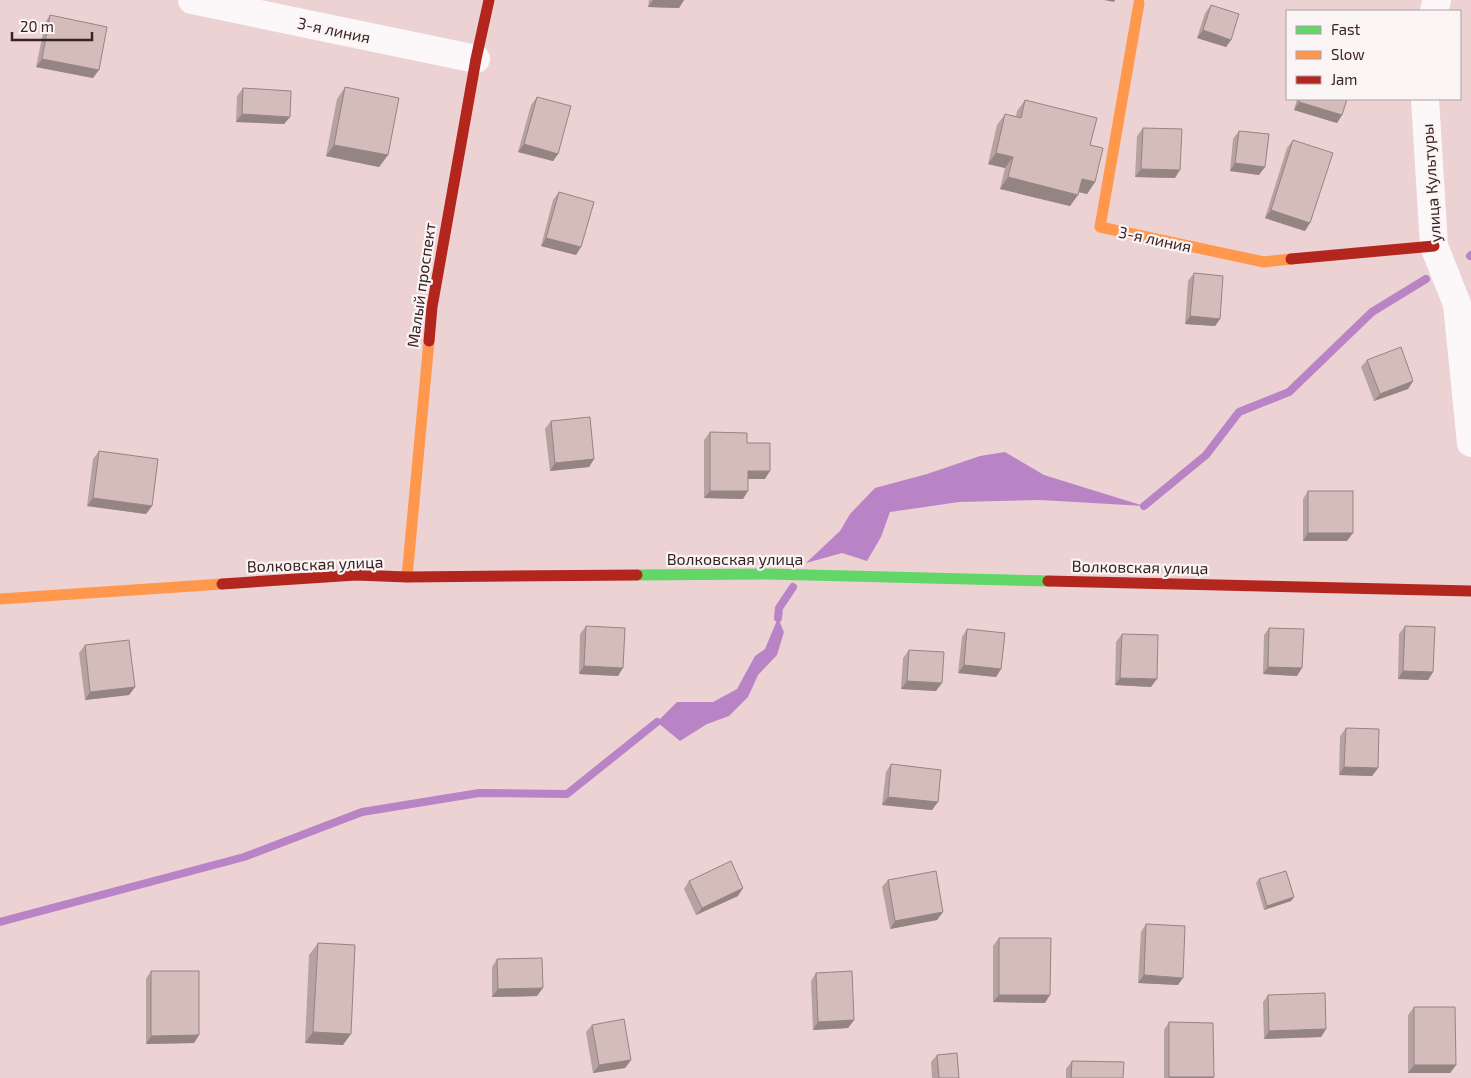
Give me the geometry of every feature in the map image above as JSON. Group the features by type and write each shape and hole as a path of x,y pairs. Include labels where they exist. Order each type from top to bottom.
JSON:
{"street":[{"name":"3-я линия","path":"192,0 476,59"},
{"name":"Малый проспект","path":"407,577 432,307 476,59 489,0"},
{"name":"3-я линия","path":"1139,3 1100,227 1264,262 1434,246"},
{"name":"улица Культуры","path":"1425,100 1434,246 1457,304 1471,443"},
{"name":"Волковская улица","path":"0,599 356,575 407,577 768,574 1471,591"}],"shaded area":[{"path":"1005,452 1044,475 1144,506 1040,500 959,502 890,512 881,537 867,561 842,553 806,563 840,531 850,514 875,488 927,474 980,456"},
{"path":"778,618 784,632 777,655 758,675 748,697 729,716 707,724 680,741 657,722 677,702 713,702 737,689 755,656 765,649"}],"building":[{"path":"1211,5 1239,14 1231,40 1203,30"},
{"path":"50,15 107,27 99,70 42,59"},
{"path":"345,87 399,98 388,155 334,145"},
{"path":"243,88 291,91 290,117 242,114"},
{"path":"537,97 571,106 558,154 524,144"},
{"path":"1025,100 1097,118 1090,145 1103,148 1095,182 1082,179 1078,195 1008,177 1013,157 996,153 1005,114 1021,118"},
{"path":"1300,100 1347,100 1342,115 1299,102"},
{"path":"1143,128 1182,129 1180,170 1141,169"},
{"path":"1239,131 1269,134 1265,167 1235,163"},
{"path":"1293,140 1333,153 1310,223 1271,210"},
{"path":"559,192 594,202 581,247 546,238"},
{"path":"1194,273 1223,276 1220,319 1190,316"},
{"path":"1401,347 1413,381 1380,394 1367,360"},
{"path":"590,417 594,459 555,463 551,421"},
{"path":"710,432 747,433 747,443 770,443 770,471 748,471 748,491 710,491"},
{"path":"99,451 158,459 152,506 93,498"},
{"path":"1308,491 1353,491 1353,533 1308,533"},
{"path":"586,626 625,628 623,668 584,666"},
{"path":"1405,626 1435,627 1433,672 1403,671"},
{"path":"1269,628 1304,629 1302,668 1268,667"},
{"path":"967,629 1005,633 1001,669 964,665"},
{"path":"1122,634 1158,635 1157,679 1120,678"},
{"path":"129,640 135,687 90,692 85,645"},
{"path":"909,650 944,652 942,683 907,681"},
{"path":"1346,728 1379,729 1378,768 1344,767"},
{"path":"891,764 941,770 938,802 888,797"},
{"path":"731,861 743,888 702,908 689,881"},
{"path":"936,871 943,912 895,921 888,880"},
{"path":"1286,871 1294,897 1267,906 1259,879"},
{"path":"1146,924 1185,926 1183,978 1144,975"},
{"path":"999,938 1051,938 1050,995 999,995"},
{"path":"318,943 355,945 351,1034 313,1032"},
{"path":"542,958 543,988 498,989 497,959"},
{"path":"151,971 199,971 199,1035 151,1036"},
{"path":"852,971 854,1020 818,1022 816,973"},
{"path":"1325,993 1326,1029 1269,1031 1268,995"},
{"path":"1414,1007 1455,1007 1456,1065 1414,1065"},
{"path":"624,1019 631,1060 599,1065 592,1025"},
{"path":"1169,1022 1213,1023 1214,1077 1169,1077"},
{"path":"957,1053 959,1078 939,1078 937,1055"},
{"path":"1072,1061 1124,1062 1123,1078 1071,1078"}],"waterway":[{"path":"1144,506 1206,455 1239,412 1289,392 1372,312 1426,279"},
{"path":"778,618 779,608 793,587"},
{"path":"0,922 244,857 362,812 479,793 567,794 657,722"}],"traffic: fast":[{"path":"637,575 768,574 1048,581"}],"traffic: slow":[{"path":"1139,3 1100,227 1264,262 1291,259"},
{"path":"407,577 429,341"},
{"path":"0,599 222,584"}],"traffic: jam":[{"path":"429,341 432,307 476,59 489,0"},
{"path":"1291,259 1434,246"},
{"path":"222,584 356,575 407,577 637,575"},
{"path":"1048,581 1471,591"}]}
